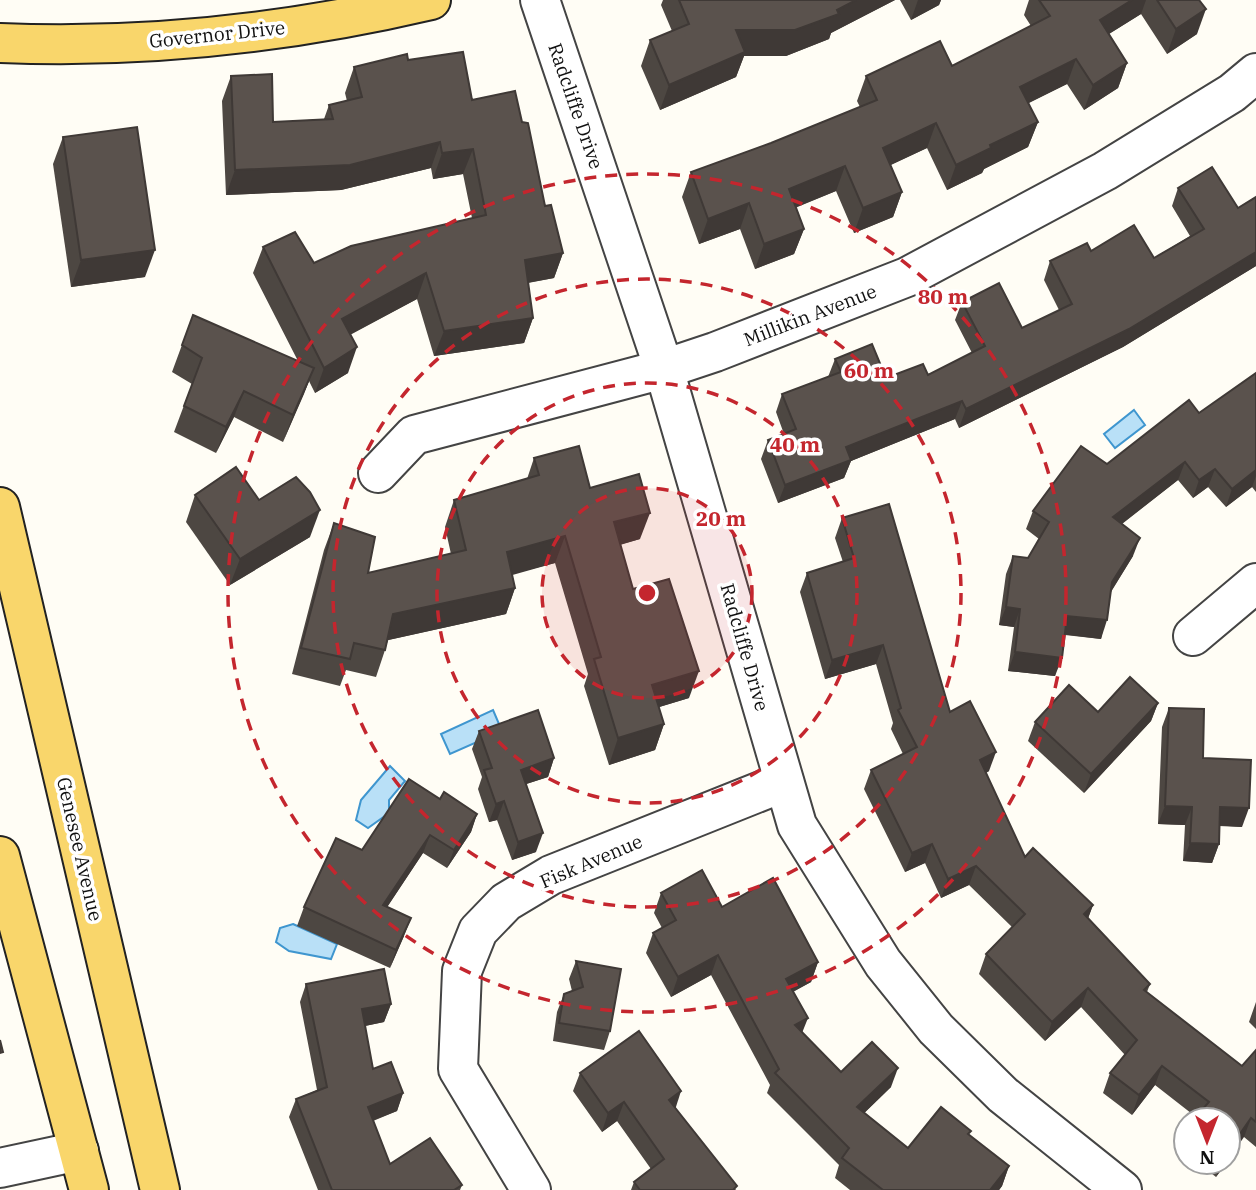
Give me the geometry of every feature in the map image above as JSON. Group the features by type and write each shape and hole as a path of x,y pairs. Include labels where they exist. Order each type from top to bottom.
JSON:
{"main road":[{"name":"Governor Drive","path":"0,43 175,41 267,30 432,0"},
{"name":"Genesee Avenue","path":"0,507 160,1190"},
{"path":"0,856 89,1190"}],"street":[{"name":"Radcliffe Drive","path":"540,0 664,369 797,825 883,962 936,1029 1003,1095 1122,1190"},
{"name":"Millikin Avenue","path":"378,473 414,435 664,369 715,352 907,277 1105,171 1233,93 1256,73"},
{"path":"1193,636 1256,583"},
{"name":"Fisk Avenue","path":"531,1190 458,1069 462,971 478,930 506,902 551,875 784,782"},
{"path":"0,1168 79,1151"}],"water":[{"path":"1134,410 1145,425 1115,448 1104,434"},
{"path":"493,710 502,731 450,754 441,734"},
{"path":"390,766 405,781 389,800 389,813 368,828 356,820 361,800"},
{"path":"293,924 337,944 331,959 289,951 276,942 280,928"}],"building":[{"path":"679,0 856,0 837,10 839,14 795,30 736,30 745,52 669,85 650,40 689,24"},
{"path":"1039,0 1132,0 1100,20 1127,63 1093,85 1076,59 1020,87 1038,122 956,165 936,123 883,148 902,192 863,208 845,166 789,189 804,229 764,244 749,203 708,219 691,172 877,100 866,76 940,41 952,66 1050,16"},
{"path":"1157,0 1199,0 1206,9 1176,29"},
{"path":"463,52 472,100 515,91 522,122 528,123 545,206 551,205 563,253 525,260 533,318 444,331 426,273 342,319 357,347 324,368 263,247 295,232 314,263 351,246 486,215 473,149 442,153 440,142 350,165 235,170 231,76 272,74 273,122 333,119 329,105 362,97 354,67 407,54 408,60"},
{"path":"137,127 155,250 81,260 63,137"},
{"path":"1212,167 1238,208 1256,197 1256,252 1129,329 966,409 962,401 846,447 851,460 785,485 768,440 796,429 782,394 841,372 835,359 872,344 886,378 923,364 928,375 985,346 962,302 999,283 1022,328 1072,304 1050,261 1087,243 1091,251 1134,225 1154,258 1204,229 1178,188"},
{"path":"193,315 314,368 293,415 244,391 226,427 184,406 202,358 182,345"},
{"path":"1256,373 1256,470 1232,489 1215,469 1199,480 1185,462 1113,517 1140,538 1112,582 1107,620 1067,616 1062,658 1015,652 1020,609 1006,607 1013,556 1028,558 1049,522 1033,511 1081,446 1107,464 1189,400 1199,413"},
{"path":"579,446 590,488 639,474 650,513 614,522 633,589 669,579 699,671 652,685 664,724 618,738 594,659 601,657 565,536 507,552 515,588 393,614 385,650 354,643 350,659 301,648 334,523 375,537 368,573 466,550 454,500 539,475 534,458"},
{"path":"236,467 259,500 296,477 310,492 320,510 240,559 195,495"},
{"path":"889,504 950,712 970,701 996,752 980,760 1025,857 1033,848 1093,905 1084,914 1150,984 1144,990 1242,1066 1256,1050 1256,1122 1251,1118 1242,1131 1242,1106 1205,1106 1209,1102 1162,1066 1139,1095 1110,1073 1137,1040 1088,988 1052,1022 986,954 1025,914 976,866 948,879 932,844 912,853 871,770 917,747 898,710 901,708 883,645 832,660 807,573 854,558 842,518"},
{"path":"1130,677 1158,703 1091,774 1035,722 1069,685 1098,712"},
{"path":"1169,708 1204,709 1203,758 1251,760 1249,808 1220,807 1219,844 1190,843 1192,807 1165,806"},
{"path":"538,710 554,758 521,770 543,833 518,842 504,801 496,804 484,770 492,768 479,731"},
{"path":"409,779 440,799 444,792 477,814 454,850 430,835 383,905 411,918 396,950 304,907 336,838 362,850"},
{"path":"702,870 722,907 773,878 818,962 786,979 808,1018 795,1025 841,1072 872,1042 898,1068 857,1107 908,1148 941,1107 971,1131 968,1134 1009,1166 990,1190 883,1190 842,1158 849,1148 775,1073 779,1069 718,955 678,977 653,933 676,920 661,893"},
{"path":"576,961 621,969 610,1031 559,1023 564,994 583,987"},
{"path":"384,969 391,1004 362,1009 373,1069 391,1062 403,1093 368,1107 390,1164 430,1138 462,1185 454,1190 332,1190 296,1099 327,1087 306,984"},
{"path":"639,1031 681,1091 669,1100 737,1186 733,1190 640,1190 634,1182 664,1159 624,1102 608,1113 580,1073"}]}
